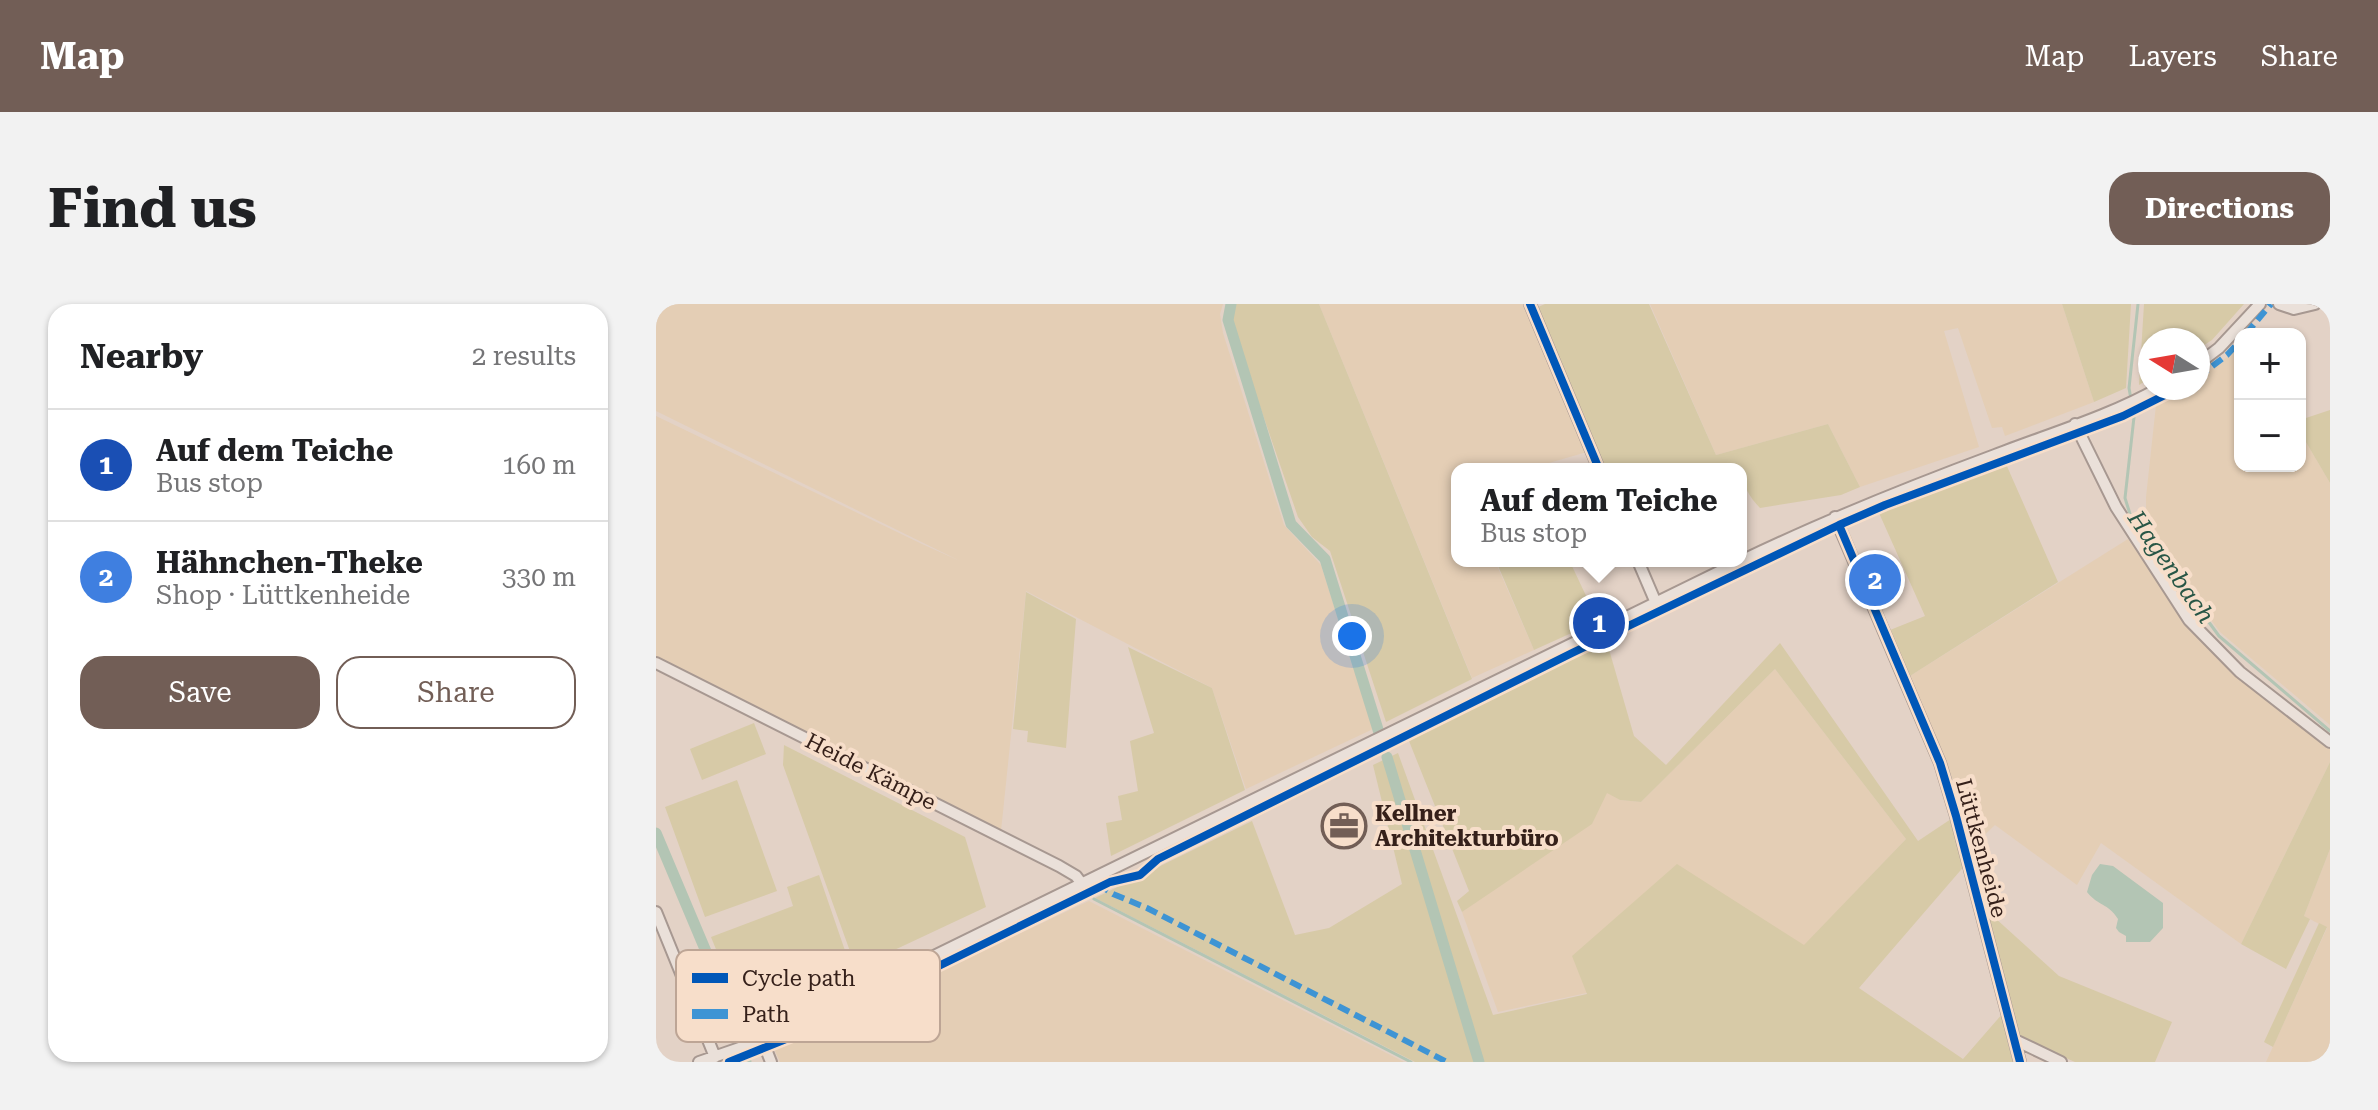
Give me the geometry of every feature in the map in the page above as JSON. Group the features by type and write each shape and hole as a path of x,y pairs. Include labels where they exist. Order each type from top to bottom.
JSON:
{"street":[{"path":"1530,304 1596,463"},
{"path":"2210,355 2260,304"},
{"path":"2279,304 2294,309 2315,304"},
{"path":"1747,558 1835,517 2138,398"},
{"path":"2075,424 2116,507 2189,620 2240,672 2330,742"},
{"name":"Lüttkenheide","path":"1835,517 1940,763 2020,1062"},
{"path":"1641,567 1656,603"},
{"path":"940,953 1729,567"},
{"name":"Heide Kämpe","path":"656,663 1059,866 1076,876 1082,884"},
{"path":"656,912 676,961"},
{"path":"2015,1040 2061,1062"},
{"path":"709,1042 715,1057"},
{"path":"699,1062 755,1042"},
{"path":"763,1042 771,1062"}],"shaded area":[{"path":"656,304 1223,304 1220,314 1223,333 1284,525 1321,565 1373,729 1246,789 1212,688 1026,591 1001,831 656,658 656,416 960,561 656,411"},
{"path":"1234,304 1319,304 1472,679 1386,722 1330,551 1312,537 1298,517 1231,322"},
{"path":"1319,304 1525,304 1587,452 1549,463 1451,463 1451,567 1498,567 1534,650 1472,678"},
{"path":"1545,304 1649,304 1716,455 1828,424 1860,487 1841,495 1760,508 1747,490 1747,463 1603,463 1538,307"},
{"path":"1650,304 2062,304 2094,402 2005,436 2002,427 1992,428 1958,328 1944,331 1979,447 1860,487 1828,424 1716,455"},
{"path":"2062,304 2131,304 2126,388 2094,402"},
{"path":"2144,304 2244,304 2210,341 2210,328 2143,328"},
{"path":"2234,350 2234,472 2306,472 2306,442 2330,483 2330,725 2220,632 2154,544 2146,528 2146,497 2156,405 2164,400 2210,400 2210,370"},
{"path":"2330,410 2330,483 2306,442 2306,418"},
{"path":"2006,464 2058,582 1910,676 1890,630 1925,616 1879,513"},
{"path":"2128,539 2187,625 2218,656 2330,749 2330,762 2241,944 2101,843 2077,885 1995,825 1975,844 1967,814 1910,676"},
{"path":"1499,567 1572,567 1598,621 1534,650"},
{"path":"1026,592 1076,619 1066,748 1027,742 1028,731 1013,729"},
{"path":"1606,639 1634,736 1666,765 1780,643 1918,841 1954,817 1966,864 1859,988 1963,1059 2010,1005 1983,907 2059,976 2172,1022 2155,1062 2075,1062 2015,1036 2006,1036 2013,1062 1415,1062 1095,898 1252,821 1295,935 1329,928 1402,884 1373,765 1398,753 1493,1015 1587,994 1572,956 1677,864 1804,945 1906,839 1775,669 1641,802 1620,800 1607,793 1592,824 1462,912 1457,901 1469,891 1409,741"},
{"path":"1128,647 1212,688 1245,790 1111,856 1106,823 1122,820 1118,796 1138,791 1130,741 1154,733"},
{"path":"1775,669 1906,839 1804,946 1498,1012 1462,912 1509,878 1607,792 1620,800 1641,802"},
{"path":"754,723 766,754 702,780 690,749"},
{"path":"784,745 965,837 986,907 894,950 850,950 783,765"},
{"path":"2330,762 2330,849 2304,916 2310,919 2286,969 2241,944"},
{"path":"737,780 777,891 705,917 665,807"},
{"path":"2330,849 2330,1062 2266,1062 2327,928 2304,916"},
{"path":"2100,864 2113,866 2163,903 2163,928 2150,942 2126,942 2126,936 2116,928 2118,919 2087,892 2092,875"},
{"path":"819,875 845,950 716,950 711,937 793,906 787,887"},
{"path":"1089,901 1404,1062 780,1062 774,1049 789,1042 940,1042 940,971"},
{"path":"2319,923 2327,927 2273,1047 2264,1042"}],"waterway":[{"path":"1231,304 1228,320 1291,524 1325,559 1380,736"},
{"name":"Hagenbach","path":"2138,304 2129,388 2134,417 2125,498 2130,514 2219,636 2330,731"},
{"path":"1387,757 1479,1062"},
{"path":"656,833 705,950"},
{"path":"1094,899 1411,1062"},
{"path":"740,1042 746,1062"}],"marked path":[{"path":"2251,328 2271,304"},
{"path":"2210,368 2234,347"},
{"path":"1098,884 1447,1062"}],"cycle path":[{"path":"1530,304 1596,463"},
{"path":"940,965 1110,882 1140,875 1158,859 1572,653 1839,525 2123,416 2155,400"},
{"path":"1839,525 1940,763 2020,1062"},
{"path":"729,1062 779,1042"}],"place":[{"name":"Hähnchen-Theke","path":"1875,580"},
{"name":"Auf dem Teiche","path":"1599,623"},
{"name":"Kellner Architekturbüro","path":"1344,826"}]}
